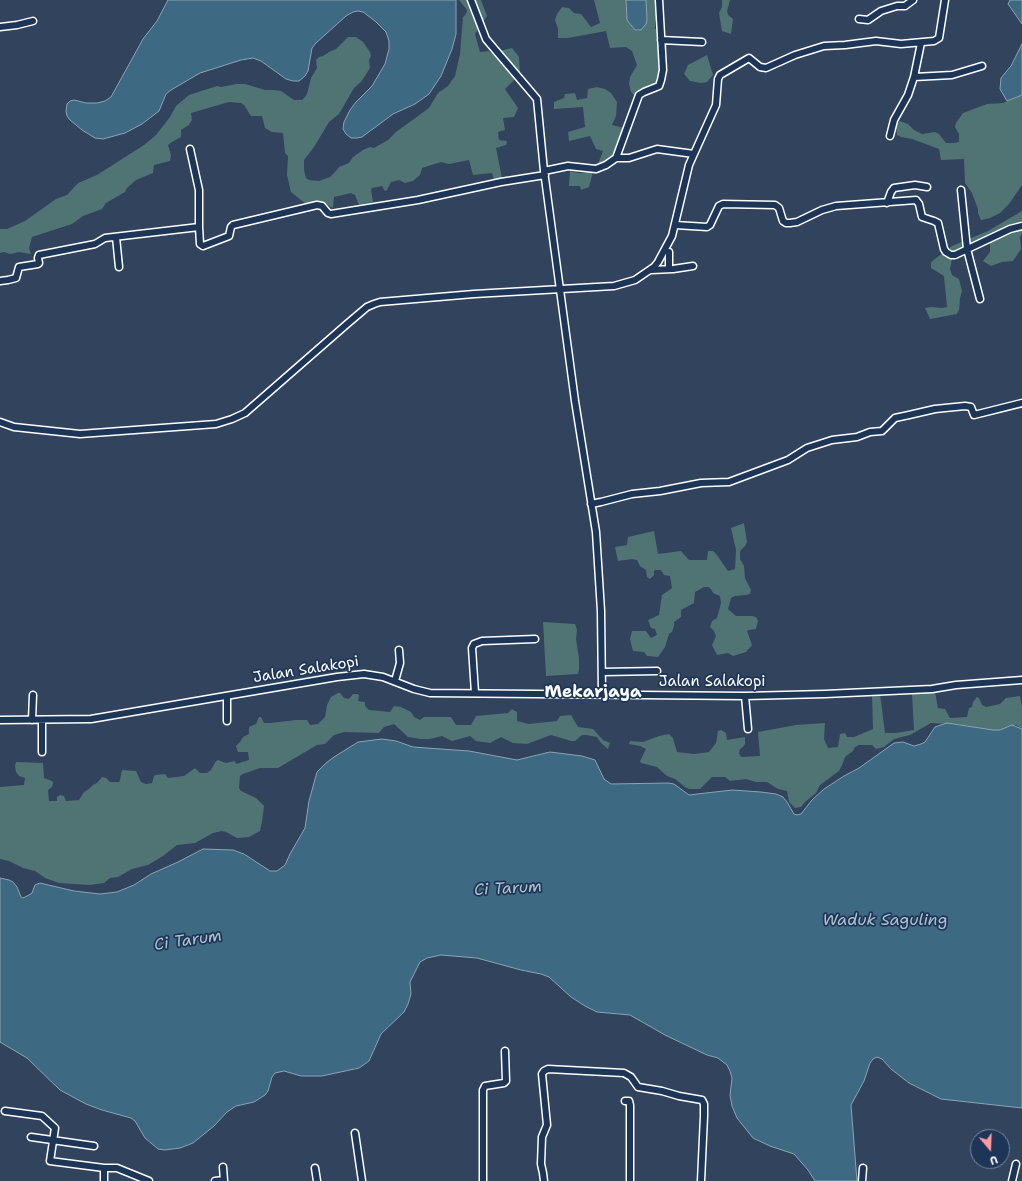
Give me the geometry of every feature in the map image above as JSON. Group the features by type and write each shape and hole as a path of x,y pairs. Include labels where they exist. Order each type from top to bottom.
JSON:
{"street":[{"path":"471,0 486,39 537,99 545,173 597,550 603,672 602,694"},
{"path":"616,158 639,95 657,87 661,82 663,73 659,0"},
{"path":"859,19 868,20 881,11 896,6 904,6 913,0"},
{"path":"0,422 14,427 80,434 220,423 245,413 372,304 460,295 623,284 635,280 651,270 658,262 669,242 675,225 684,180 716,105 719,76 749,58 764,68 794,55 824,46 876,41 901,44 934,41 940,38 945,0"},
{"path":"0,27 33,21"},
{"path":"661,40 702,42"},
{"path":"890,136 894,120 908,95 914,78 921,43"},
{"path":"914,78 952,75 982,66"},
{"path":"190,149 199,190 200,244 203,246 229,236 233,225 317,205 322,206 331,214 418,200 545,173 568,166 596,169 604,166 616,158 629,158 658,149 694,154"},
{"path":"887,203 894,188 914,185 927,187"},
{"path":"961,190 967,249 980,300"},
{"path":"675,225 708,227 719,206 723,204 775,205 779,208 784,222 790,223 798,222 822,210 836,206 916,200 919,204 922,217 938,223 942,243 946,252 951,255 955,255 1010,229 1022,226"},
{"path":"0,281 16,278 19,267 39,263 39,255 98,243 105,238 199,227"},
{"path":"116,237 120,267"},
{"path":"669,252 669,269"},
{"path":"651,270 693,266"},
{"path":"591,504 632,494 701,483 728,482 788,460 807,448 832,440 857,437 870,432 882,431 894,418 935,409 965,406 971,407 974,415 1022,403"},
{"path":"475,693 472,648 474,644 482,641 535,639"},
{"path":"395,681 400,663 400,650"},
{"path":"603,672 657,671"},
{"name":"Jalan Salakopi","path":"0,720 91,719 340,676 364,674 380,676 428,692 745,696 932,689 956,685 1022,680"},
{"path":"32,720 33,695"},
{"path":"227,696 227,721"},
{"path":"745,696 748,729"},
{"path":"42,720 42,752"},
{"path":"483,1181 483,1090 485,1086 504,1083 506,1081 505,1051"},
{"path":"544,1181 544,1173 541,1164 542,1137 547,1125 542,1074 544,1070 548,1069 624,1074 631,1077 638,1087 702,1100 704,1104 704,1116 700,1181"},
{"path":"626,1100 629,1101 630,1105 630,1181"},
{"path":"5,1111 42,1116 55,1128 50,1161 104,1168 118,1168 149,1181"},
{"path":"355,1133 362,1181"},
{"path":"31,1137 94,1146"},
{"path":"1012,1181 1016,1164"},
{"path":"215,1181 224,1180 223,1166"},
{"path":"104,1168 104,1181"},
{"path":"315,1168 317,1181"},
{"path":"862,1181 863,1168"}],"green space":[{"path":"459,0 481,0 487,16 475,34 480,52 489,51 491,53 512,48 519,57 520,74 505,89 518,108 514,117 503,118 505,130 498,132 499,140 507,141 506,145 496,148 502,178 494,180 492,173 473,175 469,160 449,164 441,162 422,168 420,175 413,181 405,183 399,180 391,182 385,191 382,186 372,188 373,202 359,205 355,195 351,193 334,197 333,208 320,201 306,204 291,192 287,175 288,156 285,153 283,133 272,132 265,128 262,116 251,116 241,103 229,102 191,113 192,120 189,125 181,130 181,137 168,145 171,155 170,161 154,165 153,173 136,180 127,188 125,192 106,203 102,209 83,216 72,224 32,237 29,248 31,254 19,252 10,254 4,252 0,253 0,229 7,229 25,221 56,199 67,195 78,183 97,175 144,145 156,135 170,117 176,106 189,95 217,86 221,87 245,84 265,90 281,91 294,100 302,100 307,94 311,78 317,68 316,60 336,49 348,37 356,37 363,42 370,52 370,68 361,82 354,88 339,114 329,122 314,147 304,160 306,178 309,180 319,181 330,177 339,167 349,163 353,157 363,150 370,147 374,148 388,140 396,132 429,108 438,93 448,86 455,76 460,54 463,17 467,10"},
{"path":"594,0 626,0 626,15 630,24 635,30 638,31 643,28 647,20 646,0 657,0 657,20 655,21 655,29 659,29 660,76 658,82 640,89 636,97 631,92 629,84 630,77 637,65 632,51 626,47 610,48 606,31 568,38 558,38 558,29 555,20 562,7 569,8 574,13 581,14 591,27 600,23"},
{"path":"722,0 730,0 727,11 728,15 733,19 731,34 722,31 719,13 722,7"},
{"path":"707,55 713,75 707,82 701,83 690,81 684,74 688,65"},
{"path":"597,87 605,89 611,93 617,102 616,116 612,125 624,128 615,156 609,161 598,164 603,151 596,149 590,136 569,141 568,132 585,127 583,107 554,109 554,102 564,98 565,94 575,93 577,100 587,98 588,89"},
{"path":"1022,95 1022,185 1009,204 1000,213 990,218 981,220 972,193 965,183 964,159 941,160 939,149 897,135 897,123 900,121 908,124 914,130 922,134 935,132 939,134 946,143 959,142 959,134 955,127 963,113 987,104 1003,103"},
{"path":"570,171 579,173 593,172 589,187 581,190 580,186 569,186"},
{"path":"1022,211 1022,233 1020,237 1021,249 1013,261 1002,262 991,266 983,261 990,252 990,242 952,259 950,269 952,275 959,279 962,291 959,310 957,314 930,319 925,308 947,307 944,276 931,268 931,262 952,246 988,231"},
{"path":"744,523 747,542 740,551 740,559 744,566 745,578 751,590 750,594 731,598 728,609 736,616 752,616 756,617 758,621 756,629 747,631 752,645 746,652 733,656 728,653 717,655 712,645 716,636 710,627 712,621 717,618 721,603 720,596 713,593 708,587 704,587 695,592 694,603 681,610 681,617 674,622 672,632 669,634 665,647 658,657 647,656 644,652 633,651 630,639 632,631 646,631 651,638 657,635 655,629 651,628 648,620 659,615 662,595 672,588 670,576 664,575 661,570 655,570 654,575 650,579 647,577 646,570 640,566 637,560 632,559 618,561 615,547 627,545 628,537 654,531 658,554 681,551 689,560 707,560 708,551 713,551 728,571 735,569 736,550 731,528"},
{"path":"543,622 575,624 577,630 576,639 579,658 578,674 546,676"},
{"path":"935,692 938,708 945,709 950,718 967,717 969,708 972,707 973,702 977,697 982,705 986,707 1000,704 1006,698 1020,696 1022,707 1022,729 1016,725 1000,730 993,730 963,725 931,723 910,735 894,739 884,747 876,749 872,745 859,745 845,757 839,771 820,785 816,793 801,807 795,808 789,802 787,791 778,789 767,782 756,782 746,779 730,781 725,777 712,777 700,789 689,789 675,779 667,776 657,767 641,763 640,761 646,749 629,744 630,741 643,742 669,734 673,738 677,752 694,754 709,752 716,743 718,731 721,730 726,733 727,740 745,737 745,744 740,749 739,753 741,757 760,756 758,732 796,725 825,723 824,739 828,748 838,747 840,734 845,733 847,737 854,737 873,729 872,695 880,693 885,733 895,733 914,730 912,694"},
{"path":"340,693 344,698 349,699 353,694 359,695 358,701 365,702 365,706 369,710 390,712 394,706 401,707 411,712 414,717 420,720 424,717 451,717 456,725 471,725 476,716 508,713 512,709 517,712 517,721 529,724 557,721 560,716 571,715 578,727 593,729 603,740 610,743 608,749 597,737 586,735 582,735 575,741 571,741 551,735 527,744 513,743 501,737 490,743 476,741 470,736 452,741 442,736 430,739 421,739 408,737 394,724 384,727 379,733 344,732 334,735 325,744 317,745 278,768 260,768 240,776 239,788 241,791 256,798 264,806 260,831 249,837 237,838 222,831 213,833 195,843 177,845 148,865 132,869 118,877 110,878 104,883 90,885 59,883 45,878 35,871 0,859 0,787 24,785 25,778 19,776 16,772 16,762 43,763 44,778 52,781 53,783 52,787 48,790 49,801 57,801 57,797 60,795 64,796 66,801 79,800 84,792 97,783 102,777 106,778 110,782 119,782 122,770 136,771 141,782 146,784 152,783 154,776 156,775 165,774 168,778 184,776 195,768 200,773 207,773 218,760 226,763 235,761 236,764 249,760 248,752 238,752 236,746 243,737 249,734 249,727 256,724 259,717 261,717 264,723 307,720 310,725 318,724 325,717 327,705 331,697"}],"water":[{"path":"168,0 456,0 456,34 452,49 441,76 429,94 415,104 393,114 362,137 351,138 346,134 343,129 344,122 356,102 372,86 385,64 389,49 389,41 386,32 375,21 363,12 358,11 346,16 316,43 312,48 308,71 299,81 286,79 261,61 253,58 241,60 200,73 171,90 166,94 159,111 142,124 125,133 103,139 95,138 70,120 66,111 67,104 74,100 86,103 97,103 105,101 111,97 143,39 157,21"},
{"path":"626,0 646,0 647,20 646,24 641,30 635,30 627,20"},
{"path":"1010,0 1022,0 1022,24 1008,4"},
{"path":"1022,44 1022,95 1007,101 1000,89 1001,78 1011,66"},
{"name":"Waduk Saguling","path":"947,723 993,730 1000,730 1012,725 1022,729 1022,1108 941,1099 909,1083 891,1069 882,1059 877,1057 870,1063 864,1081 851,1105 857,1181 815,1181 808,1170 794,1154 770,1146 753,1138 737,1118 732,1106 730,1095 732,1078 730,1071 727,1065 718,1058 707,1055 665,1035 630,1015 597,1012 571,997 549,977 477,958 441,955 427,958 420,962 410,982 411,994 404,1012 381,1034 369,1061 359,1068 322,1076 301,1076 284,1071 275,1073 265,1095 254,1102 236,1106 227,1112 214,1126 193,1143 180,1148 165,1150 158,1149 145,1138 135,1121 131,1118 86,1104 60,1090 27,1058 0,1042 0,878 13,882 23,898 32,893 35,885 40,883 74,891 100,894 117,892 134,885 151,874 203,849 233,850 244,854 270,871 277,871 285,865 305,828 309,801 317,772 334,757 358,742 382,739 396,741 413,747 469,751 517,760 550,752 582,756 595,760 604,779 611,784 668,783 674,784 689,795 732,790 776,794 783,797 794,814 797,815 801,814 812,800 824,789 859,768 894,743 903,742 914,746 921,744 925,742 935,727"}],"district":[{"name":"Mekarjaya","path":"593,693"}],"water label":[{"name":"Ci Tarum","path":"508,889"},
{"name":"Ci Tarum","path":"188,941"}]}
